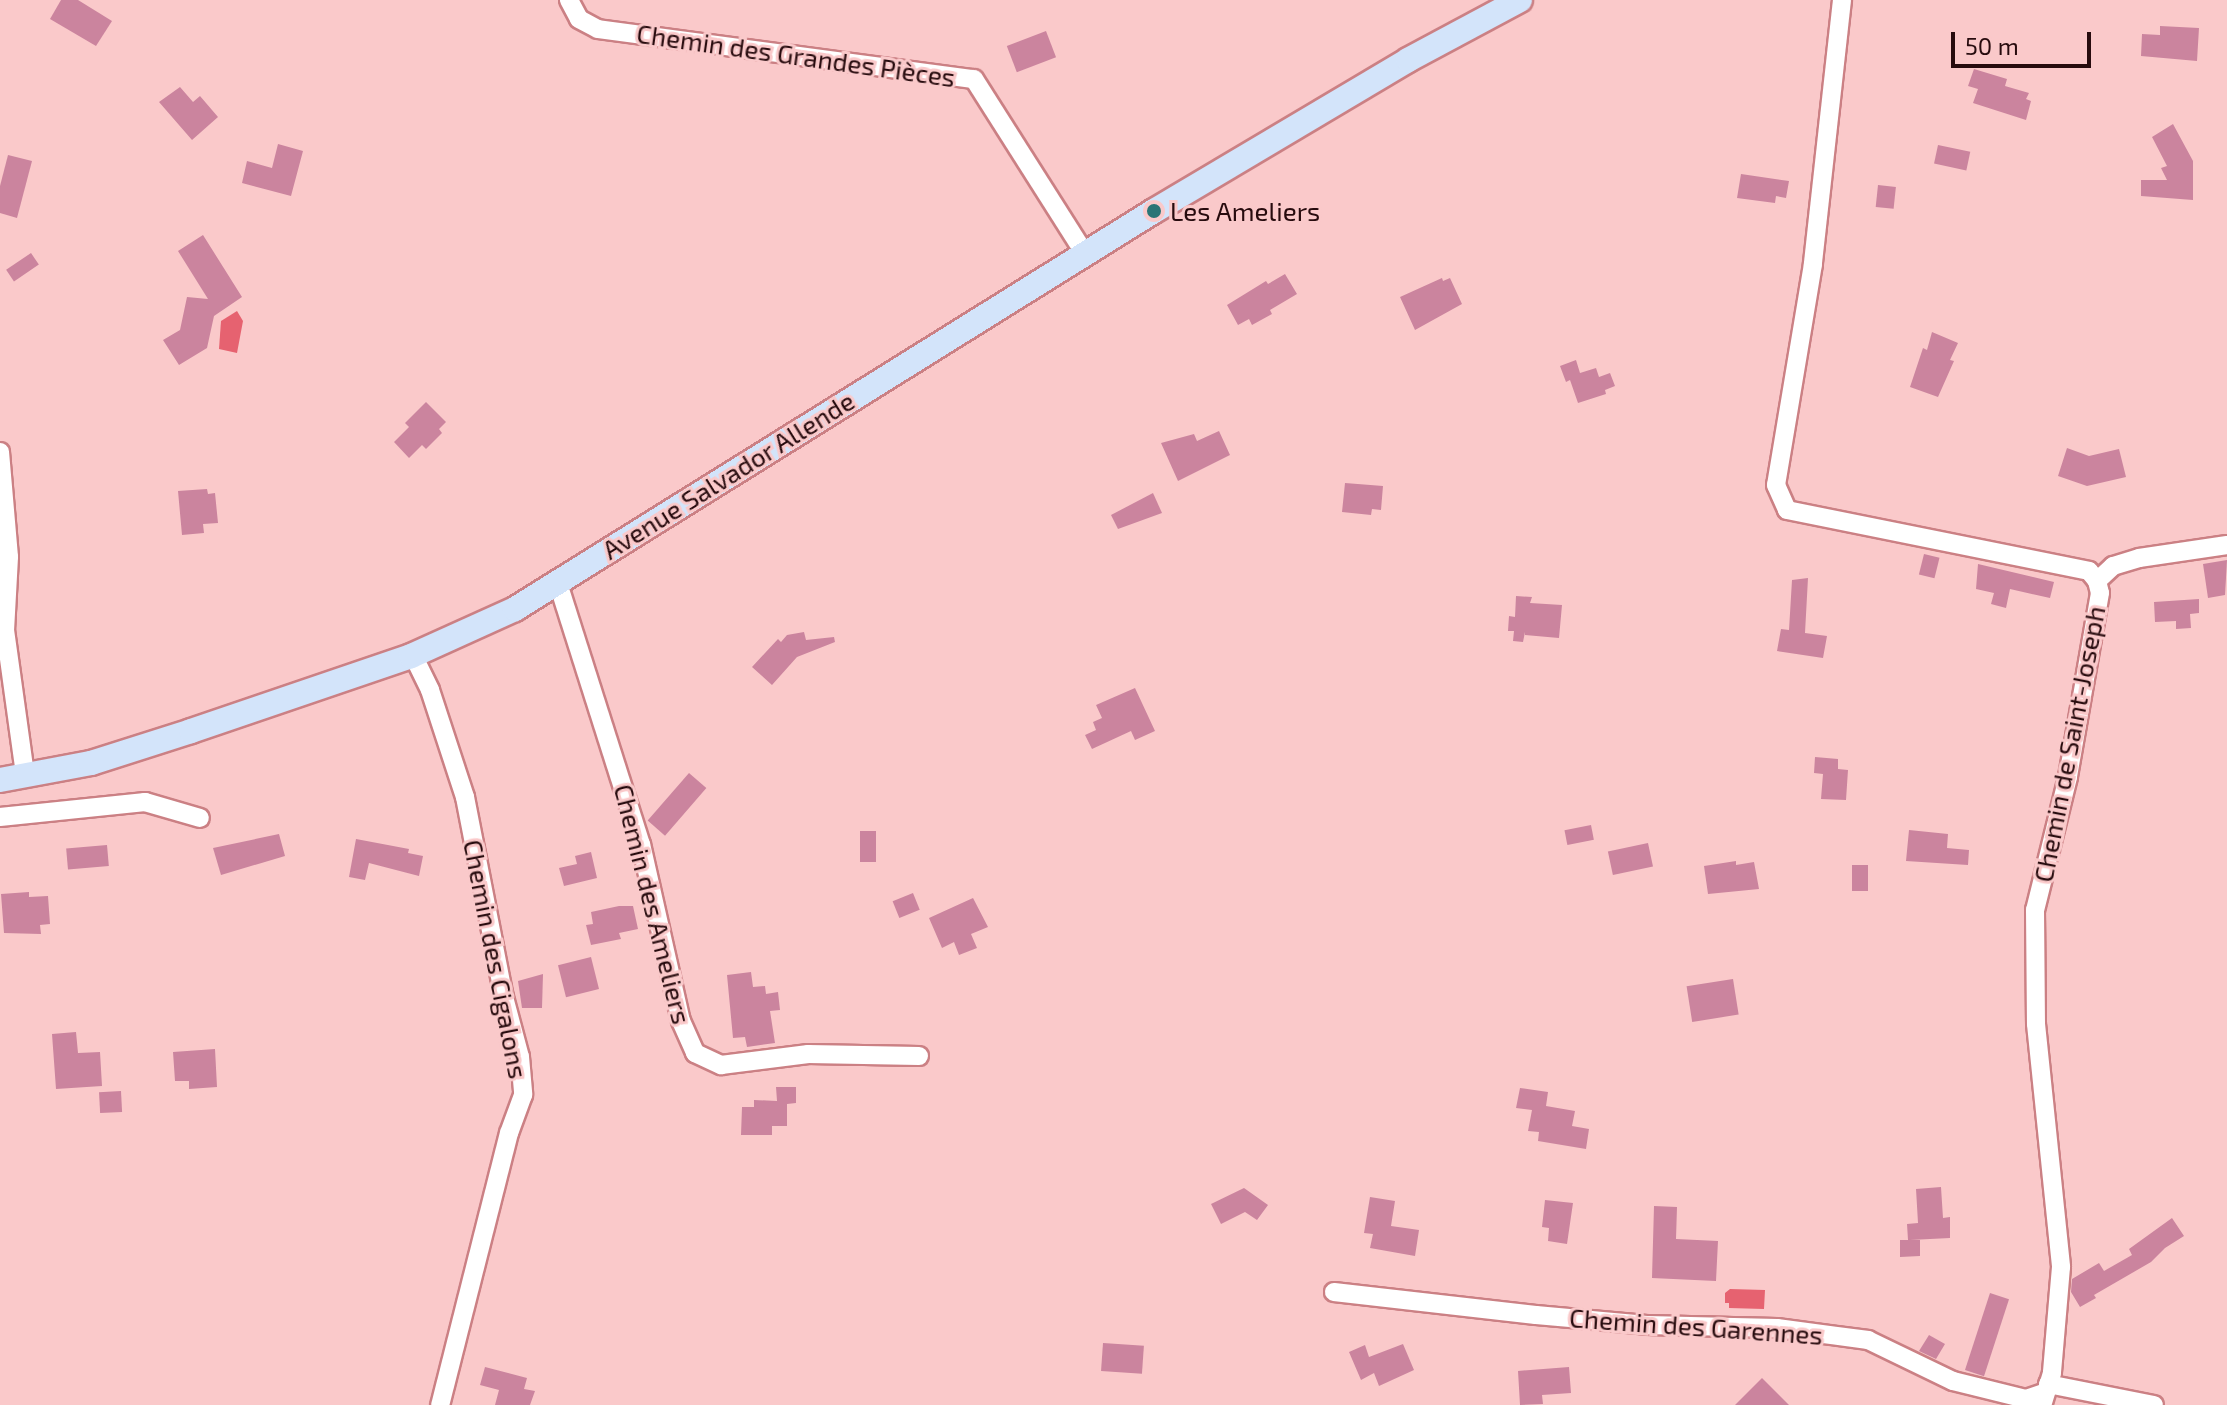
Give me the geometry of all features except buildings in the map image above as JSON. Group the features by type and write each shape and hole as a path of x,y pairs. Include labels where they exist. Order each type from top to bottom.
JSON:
{"main road":[{"name":"Avenue Salvador Allende","path":"0,780 91,763 413,655 515,609 1085,254 1501,3"}],"street":[{"name":"Chemin des Grandes Pièces","path":"569,0 579,19 598,29 974,79 1085,254"},
{"name":"Chemin de Saint-Joseph","path":"1842,0 1813,264 1776,485 1787,510 2089,571 2097,581 2100,593 2068,777 2035,910 2036,1024 2061,1267 2045,1394"},
{"path":"0,452 9,557 5,630 25,775"},
{"path":"2097,581 2113,566 2139,558 2227,545"},
{"name":"Chemin des Ameliers","path":"558,583 641,844 681,1021 695,1053 721,1065 808,1054 919,1056"},
{"name":"Chemin des Cigalons","path":"413,655 430,690 465,797 504,997 520,1057 523,1095 509,1133 440,1405"},
{"path":"0,817 145,802 200,818"},
{"name":"Chemin des Garennes","path":"1334,1292 1647,1325 1777,1328 1868,1340 1953,1381 2026,1399 2045,1394 2154,1405"}],"shaded area":[{"path":"237,311 243,321 237,353 219,349 221,321"},
{"path":"1730,1289 1765,1290 1764,1309 1729,1308 1729,1303 1725,1303 1725,1293"}],"place":[{"name":"Les Ameliers","path":"1154,211"}]}
